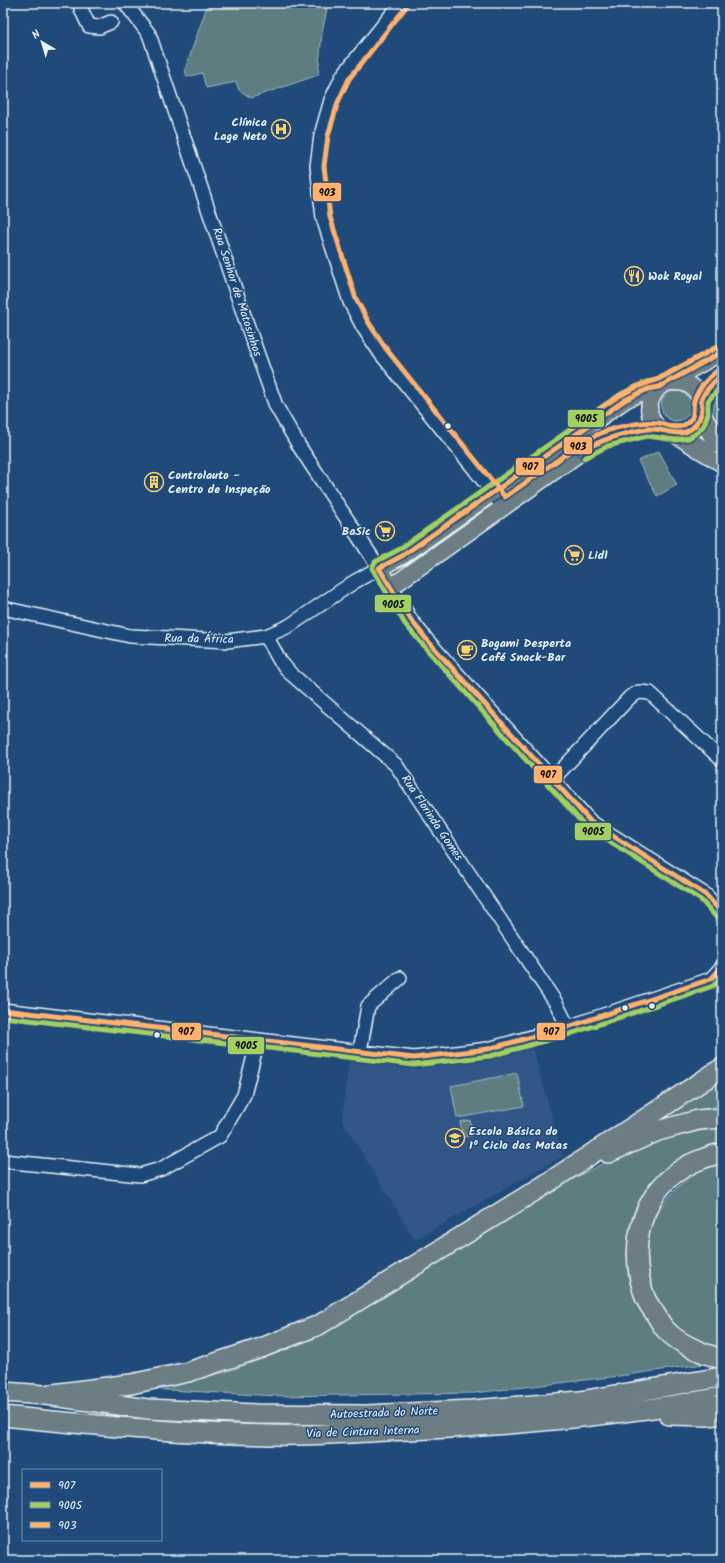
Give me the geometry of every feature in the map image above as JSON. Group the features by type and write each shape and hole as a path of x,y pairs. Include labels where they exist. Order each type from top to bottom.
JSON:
{"highway":[{"path":"701,408 717,442 722,446"},
{"path":"670,433 722,462"},
{"path":"3,1392 45,1395 131,1384 188,1372 261,1348 319,1325 546,1184 722,1068"},
{"path":"546,1184 604,1155 658,1131 698,1120 722,1118"},
{"path":"722,1153 690,1164 673,1175 658,1191 645,1211 637,1238 637,1246 638,1269 645,1298 666,1331 690,1348 722,1359"},
{"name":"Autoestrada do Norte","path":"45,1395 96,1403 156,1409 256,1414 365,1415 473,1410 580,1401 722,1377"},
{"name":"Via de Cintura Interna","path":"3,1416 146,1428 233,1434 273,1435 472,1428 586,1418 722,1398"},
{"path":"618,1413 708,1416 722,1414"}],"main road":[{"path":"670,433 656,426 651,418 649,410 653,393 664,385 722,352"},
{"path":"701,408 696,392 689,385 679,382 648,389 625,400 394,561 379,568 391,587 581,452 599,441 617,435 649,429 670,433 685,433 698,422 701,408 716,380 722,375"}],"street":[{"path":"81,3 81,9 90,26 99,28 111,22"},
{"name":"Rua Senhor de Matosinhos","path":"125,3 150,34 276,406 299,446 379,568"},
{"path":"401,3 343,75 331,100 321,135 317,166 323,218 350,302 363,327 381,354 503,507"},
{"name":"Rua da África","path":"3,608 130,636 227,641 266,636 290,626 354,582 379,568"},
{"path":"391,587 411,620 427,640 591,822 706,895 722,913"},
{"name":"Rua Florinda Gomes","path":"266,636 280,661 290,673 396,765 556,1003 568,1027"},
{"path":"553,779 630,697 639,692 650,694 722,760"},
{"path":"3,1010 414,1058 488,1049 568,1027 711,979 722,967"},
{"path":"360,1051 368,1006 400,978"},
{"path":"3,1161 140,1175 162,1169 220,1136 244,1095 258,1040"}],"shaded area":[{"name":"Escola Básica do 1º Ciclo das Matas","path":"532,1046 563,1156 415,1240 342,1120 349,1060 439,1065 470,1062"}],"green space":[{"path":"208,3 328,3 322,33 318,75 251,98 239,90 236,82 206,88 202,73 187,77 185,70"},
{"path":"722,387 722,434 712,418 714,404"},
{"path":"676,391 687,395 691,406 687,417 676,421 665,417 661,406 665,395"},
{"path":"659,451 677,485 657,496 638,461"},
{"path":"517,1073 524,1106 457,1118 451,1086"},
{"path":"722,1081 722,1106 676,1116 632,1135"},
{"path":"470,1120 473,1135 463,1137 460,1122"},
{"path":"722,1126 722,1147 700,1152 630,1233 627,1252 628,1275 635,1298 650,1325 665,1342 682,1355 704,1364 619,1376 474,1393 277,1396 149,1389 226,1372 291,1348 350,1317 522,1209 611,1159 658,1141"},
{"path":"722,1163 722,1347 691,1338 672,1323 656,1299 653,1291 647,1272 646,1243 655,1216 675,1190 683,1182 699,1171"}],"transit line":[{"name":"903","path":"406,7 349,79 338,102 328,136 324,166 330,217 356,299 369,323 387,350 505,497 576,447 599,434 616,428 640,423 652,422 677,427 684,425 689,422 693,415 694,402 699,390 718,370"},
{"name":"9005","path":"717,918 701,900 586,827 405,624 372,568 375,562 398,550 621,394 646,382 657,380 719,346"},
{"name":"903","path":"572,428 622,394 656,380 719,346"},
{"name":"907","path":"722,352 659,387 648,389 625,400 402,556 379,568 411,620 427,640 591,822 706,895 722,913"},
{"name":"907","path":"580,452 621,435 647,429 675,433 686,432 698,422 702,410 701,401 704,395 711,385 722,375"},
{"name":"9005","path":"584,458 608,446 647,436 676,440 689,438 698,432 704,425 708,414 708,401 722,385"},
{"name":"907","path":"3,1010 414,1058 488,1049 568,1027 711,979 722,967"},
{"name":"9005","path":"3,1017 414,1065 490,1056 570,1034 713,986 722,977"}],"place":[{"name":"Clínica Lage Neto","path":"281,129"},
{"name":"Wok Royal","path":"634,276"},
{"name":"Controlauto - Centro de Inspeção","path":"154,482"},
{"name":"BaSic","path":"385,531"},
{"name":"Lidl","path":"574,555"},
{"name":"Bogami Desperta Café Snack-Bar","path":"467,650"},
{"name":"Escola Básica do 1º Ciclo das Matas","path":"455,1138"}]}
